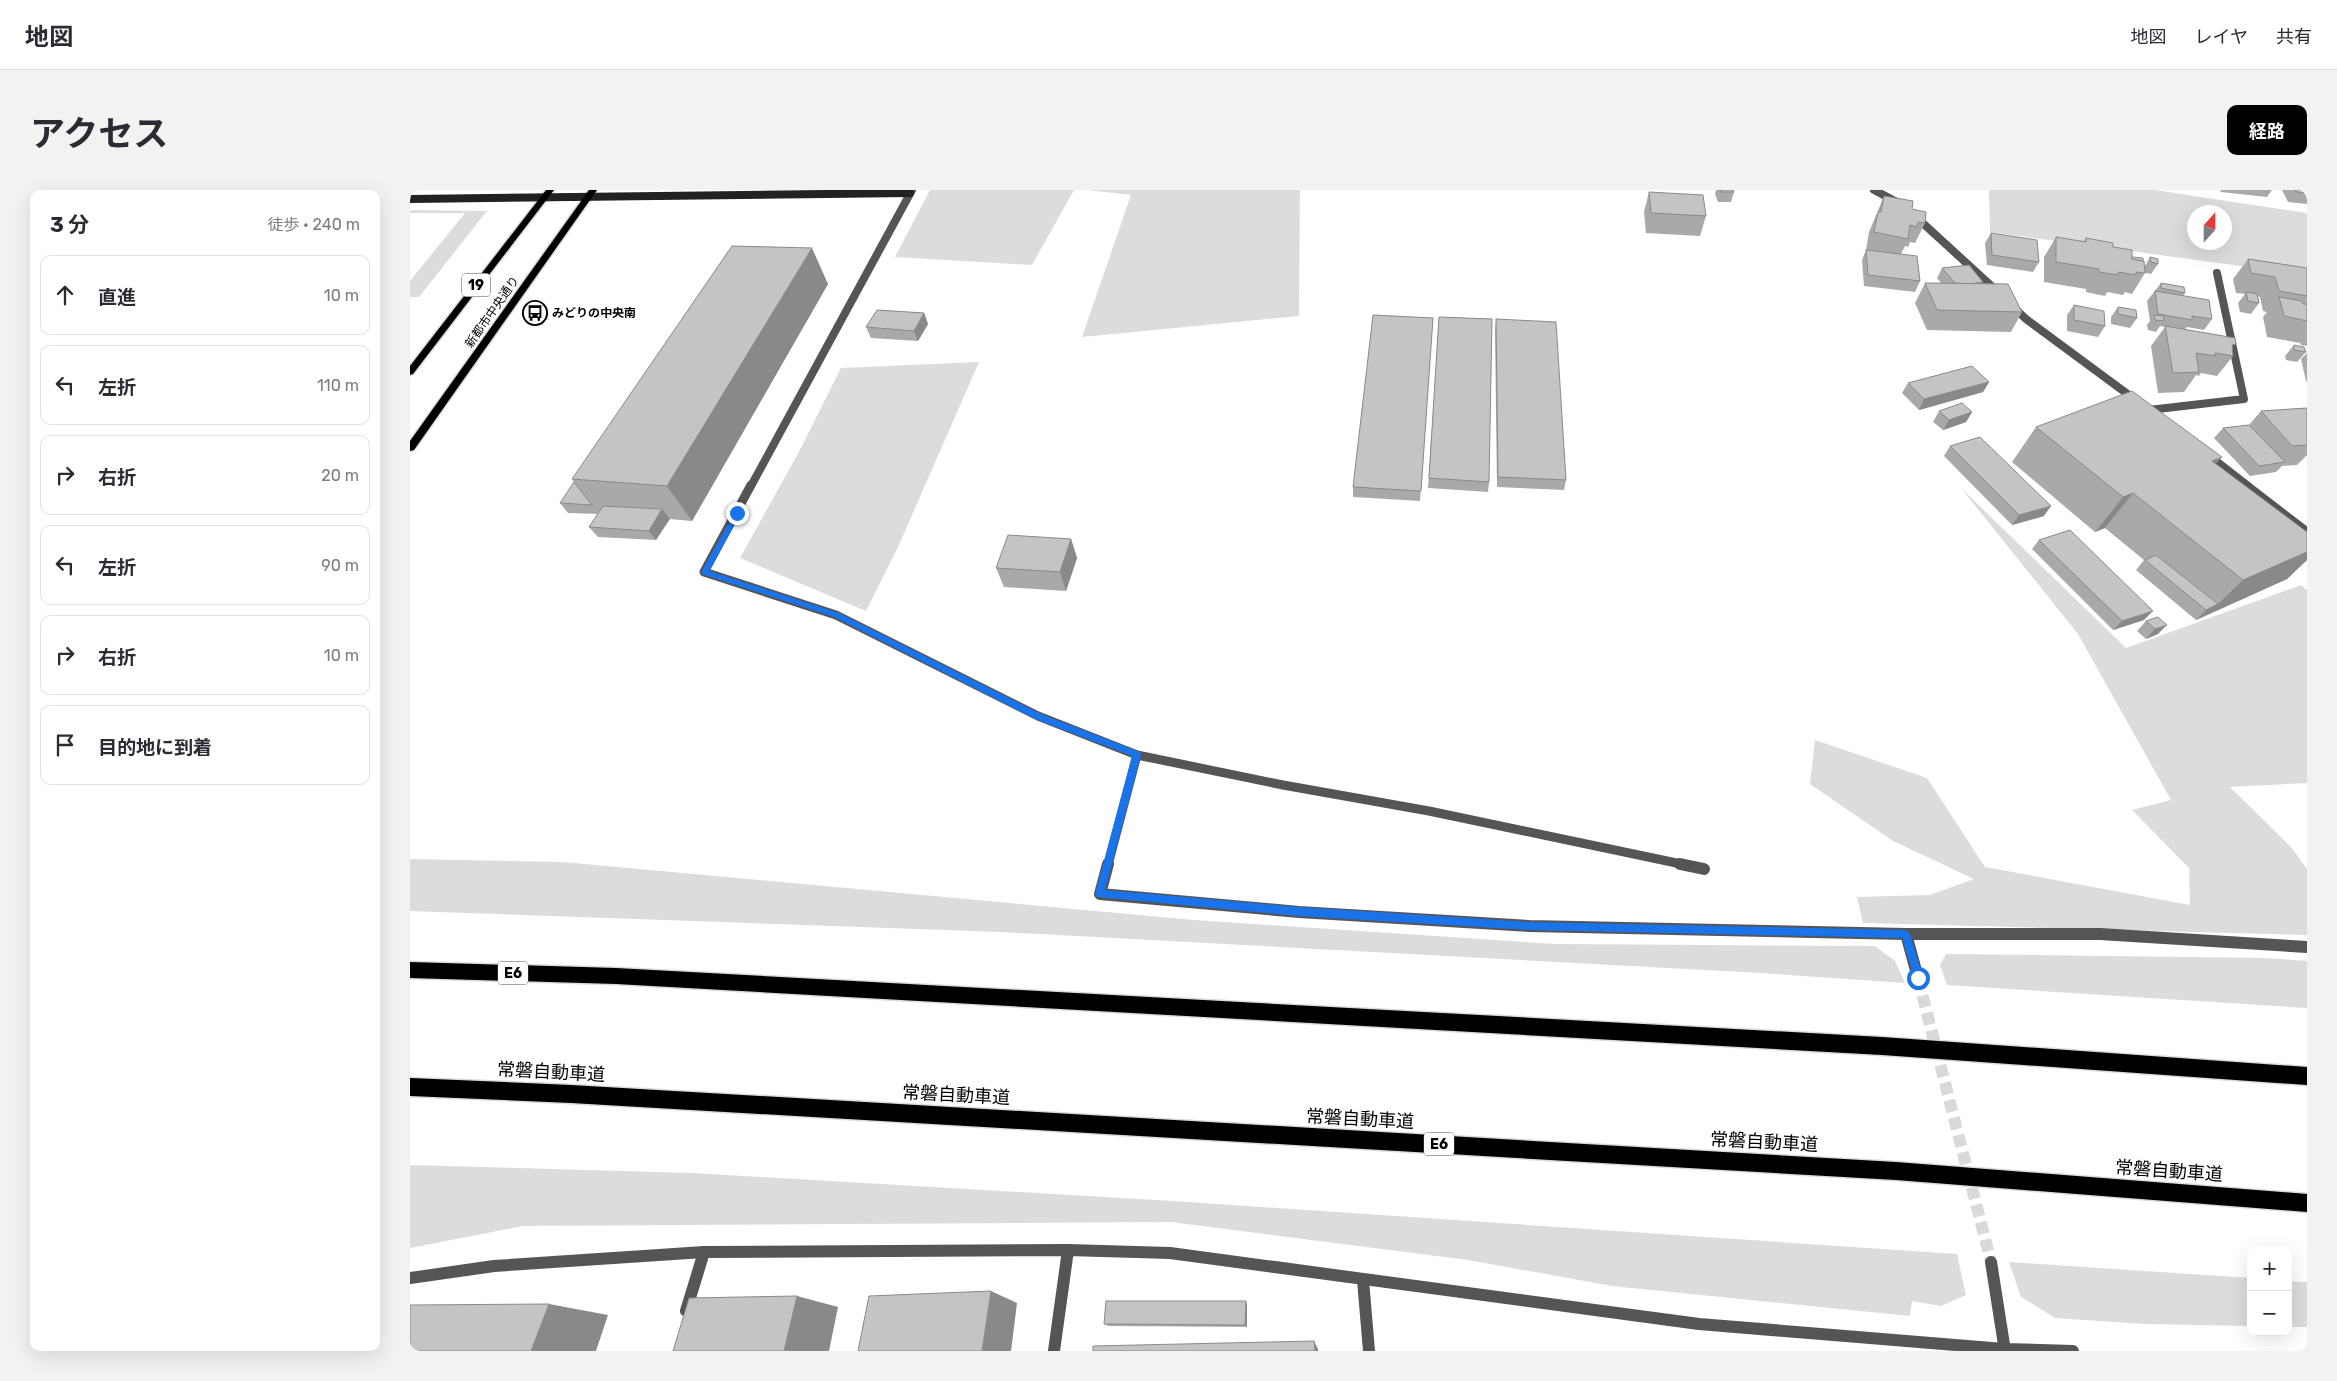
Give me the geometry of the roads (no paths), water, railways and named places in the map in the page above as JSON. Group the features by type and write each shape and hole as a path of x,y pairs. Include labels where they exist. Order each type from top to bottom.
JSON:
{"highway":[{"name":"E6","path":"410,970 636,977 1842,1044 2307,1076"},
{"name":"常磐自動車道","path":"410,1087 591,1095 1896,1171 2307,1203"}],"main road":[{"name":"新都市中央通り","path":"410,372 550,190"},
{"name":"新都市中央通り","path":"410,448 593,190"}],"street":[{"path":"1874,190 1904,206"},
{"path":"410,199 911,192 704,572 836,615 1038,716 1137,755 1283,785 1429,811 1704,869"},
{"path":"1910,212 1958,254 2026,319 2157,416"},
{"path":"2149,410 2244,399 2217,273"},
{"path":"2196,446 2307,532"},
{"path":"1137,755 1100,894 1298,912 1529,926 1906,934 2100,934 2307,947"},
{"path":"1906,934 1918,978"},
{"path":"1054,1351 1068,1250"},
{"path":"410,1278 494,1266 704,1252 1068,1250 1170,1253 1700,1324 2004,1350 2073,1351"},
{"path":"682,1324 704,1252"},
{"path":"1991,1262 2004,1350"},
{"path":"1363,1280 1369,1351"}],"tunnel":[{"path":"1918,978 1991,1262"}],"place":[{"name":"みどりの中央南","path":"535,313"}]}
